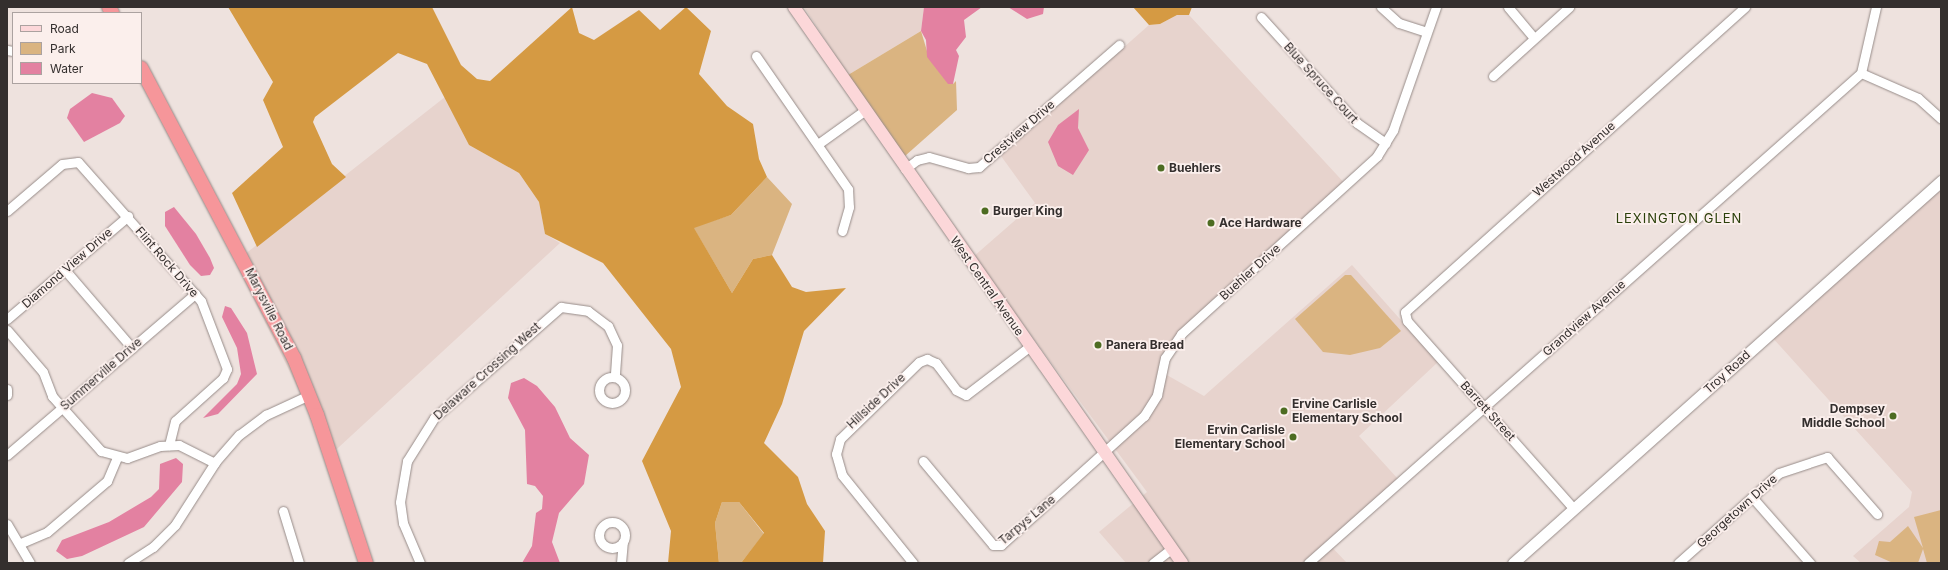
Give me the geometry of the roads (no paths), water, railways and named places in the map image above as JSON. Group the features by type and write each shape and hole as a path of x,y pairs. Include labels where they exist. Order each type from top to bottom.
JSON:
{"highway":[{"name":"Marysville Road","path":"142,70 273,317 309,395 366,563"}],"main road":[{"name":"West Central Avenue","path":"794,7 864,111 1106,451 1182,563"}],"street":[{"path":"1381,7 1399,23 1426,32"},
{"name":"Buehler Drive","path":"1106,451 1149,409 1158,392 1165,358 1181,334 1364,170 1386,143 1436,7"},
{"path":"1508,7 1534,38"},
{"path":"1493,76 1569,7"},
{"name":"Westwood Avenue","path":"1405,312 1745,7"},
{"path":"1876,7 1861,73 1918,98 1941,120"},
{"name":"Blue Spruce Court","path":"1261,17 1357,123 1386,143"},
{"name":"Crestview Drive","path":"905,169 917,160 928,157 968,168 979,167 1118,45"},
{"path":"756,56 818,144 850,195 842,231"},
{"name":"Grandview Avenue","path":"1308,563 1861,73"},
{"path":"818,144 864,111"},
{"name":"Flint Rock Drive","path":"7,211 62,164 72,161 83,164 195,294 206,310 227,368 223,378 175,421 170,444"},
{"name":"Troy Road","path":"1513,563 1941,181"},
{"name":"Diamond View Drive","path":"7,320 128,216"},
{"path":"65,270 132,348"},
{"name":"Summerville Drive","path":"7,455 195,294"},
{"name":"Delaware Crossing West","path":"420,563 403,523 400,502 407,461 434,418 561,307 588,310 608,326 617,345 614,377"},
{"name":"Barrett Street","path":"1405,312 1407,321 1574,509"},
{"path":"7,330 44,372 52,396 95,446 117,457 136,456 170,444 188,447 215,463"},
{"name":"Hillside Drive","path":"913,563 842,474 836,454 840,439 919,362 927,359 936,363 956,390 966,395 974,393 1030,346"},
{"path":"7,389 7,395"},
{"path":"128,563 153,546 175,525 215,463 252,424 309,395"},
{"name":"Tarpys Lane","path":"923,461 997,546 1106,451"},
{"path":"21,543 47,532 107,481 117,457"},
{"name":"Georgetown Drive","path":"1678,563 1779,473 1827,457 1877,514"},
{"path":"1752,497 1810,563"},
{"path":"283,511 299,563"},
{"path":"7,524 21,543 30,563"},
{"path":"621,563 623,542"},
{"path":"1153,563 1172,548"}],"water":[{"path":"924,7 982,7 964,20 966,37 956,50 959,56 953,84 948,84 927,57 926,40 921,31"},
{"path":"1008,7 1044,7 1043,14 1027,19"},
{"path":"92,93 112,98 125,116 120,123 84,142 67,118 70,109"},
{"path":"1079,109 1078,128 1089,150 1073,175 1058,166 1048,142 1058,125"},
{"path":"174,207 196,234 210,258 214,268 210,275 201,276 190,265 165,226 165,212"},
{"path":"225,306 231,308 247,333 257,374 218,414 203,418 237,384 241,374 237,348 222,317"},
{"path":"524,378 537,386 555,407 570,438 589,455 584,484 559,513 552,542 560,563 522,563 532,546 536,513 542,509 543,496 535,486 527,484 525,430 508,398 511,383"},
{"path":"176,458 183,464 182,482 144,527 82,556 67,559 56,551 62,540 109,522 151,497 159,489 160,464"}],"place":[{"name":"Buehlers","path":"1161,168"},
{"name":"Burger King","path":"985,211"},
{"name":"Ace Hardware","path":"1211,223"},
{"name":"Panera Bread","path":"1098,345"},
{"name":"Ervine Carlisle Elementary School","path":"1284,411"},
{"name":"Dempsey Middle School","path":"1893,416"},
{"name":"Ervin Carlisle Elementary School","path":"1293,437"}],"district":[{"name":"LEXINGTON GLEN","path":"1679,218"}]}
